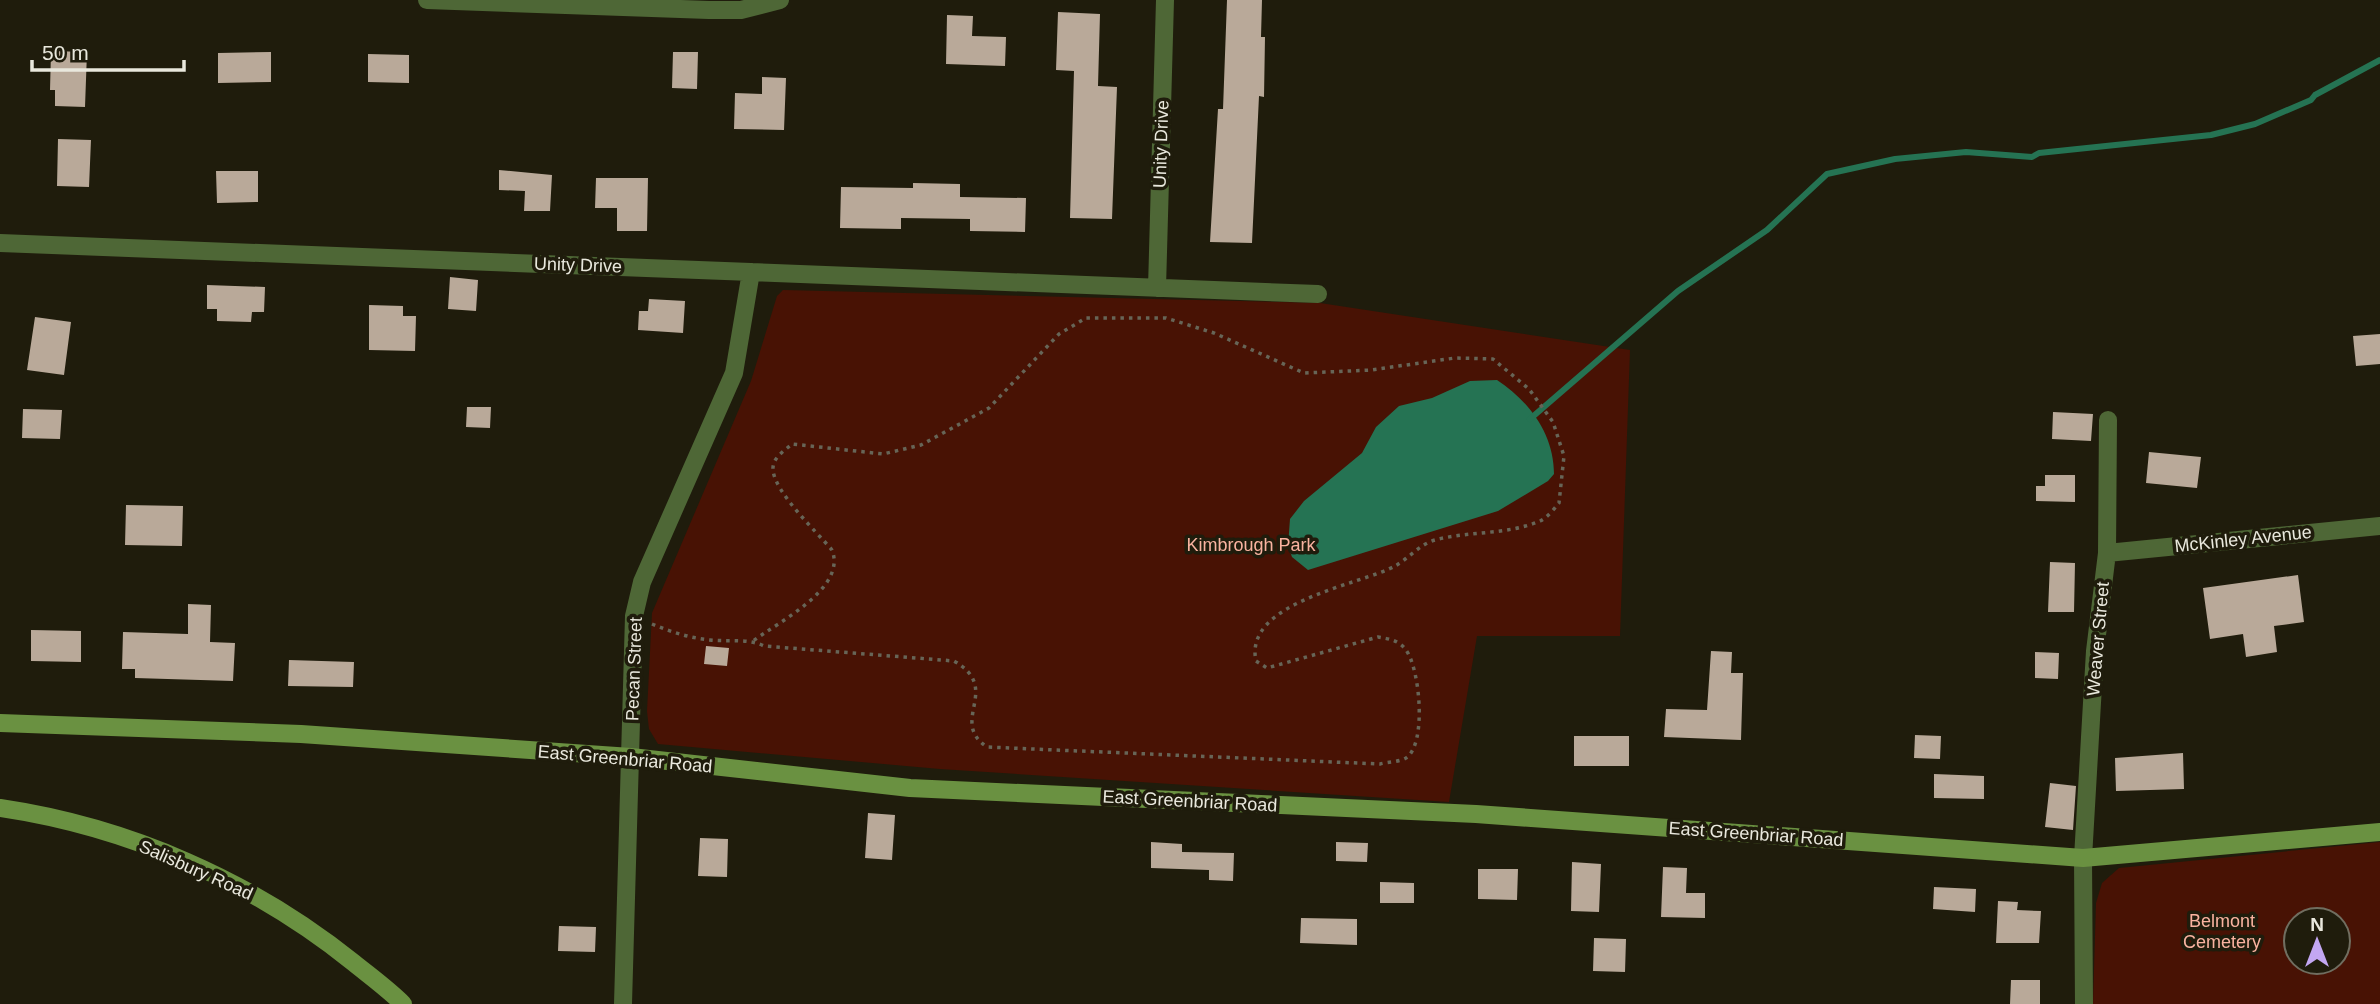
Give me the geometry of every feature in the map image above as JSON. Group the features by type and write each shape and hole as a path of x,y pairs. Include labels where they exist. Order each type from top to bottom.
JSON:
{"street":[{"path":"427,0 709,10 741,10 780,0"},
{"name":"Unity Drive","path":"1157,288 1165,0"},
{"name":"Unity Drive","path":"0,243 1318,294"},
{"name":"Pecan Street","path":"623,1004 634,616 642,582 734,373 751,272"},
{"name":"Weaver Street","path":"2084,1004 2084,858 2095,651 2107,552 2108,420"},
{"name":"McKinley Avenue","path":"2107,552 2380,526"},
{"name":"East Greenbriar Road","path":"0,723 301,734 631,757 910,788 1476,814 2084,858 2380,832"},
{"name":"Salisbury Road","path":"0,808 54,816 155,849 236,883 320,936 403,1004"}],"path":[{"path":"634,616 677,634 710,640 753,641 764,646 954,661 970,670 977,685 972,728 978,741 987,747 1380,764 1405,759 1415,748 1418,686 1406,650 1395,640 1378,637 1275,669 1267,668 1256,661 1253,651 1259,636 1272,621 1307,597 1394,567 1432,541 1542,521 1559,503 1564,456 1553,422 1529,389 1493,359 1455,358 1371,370 1304,373 1214,333 1166,318 1086,318 1059,334 989,408 921,446 883,454 792,444 777,458 773,470 784,494 832,550 836,561 833,576 822,590 753,641"}],"green space":[{"name":"Kimbrough Park","path":"783,290 1320,303 1630,350 1620,636 1477,636 1449,802 940,769 658,744 649,729 647,711 652,613 751,381 777,296"},
{"name":"Belmont Cemetery","path":"2380,842 2380,1004 2093,1004 2096,903 2102,883 2119,868"}],"shaded area":[{"path":"1497,380 1509,388 1538,420 1550,445 1553,459 1554,474 1548,481 1498,511 1308,570 1292,557 1288,546 1290,519 1304,501 1362,453 1376,427 1399,406 1432,398 1470,381"}],"building":[{"path":"1227,0 1262,0 1261,37 1265,37 1264,97 1259,96 1252,243 1210,242 1218,109 1223,109"},
{"path":"1058,12 1100,14 1098,86 1117,87 1112,219 1070,218 1074,71 1056,70"},
{"path":"947,15 973,16 972,36 1006,37 1005,66 946,64"},
{"path":"51,51 87,52 85,107 55,106 55,90 50,90"},
{"path":"271,52 271,82 218,83 218,53"},
{"path":"673,52 698,52 697,89 672,88"},
{"path":"368,54 409,55 409,83 368,82"},
{"path":"762,77 786,78 784,130 734,129 735,93 762,94"},
{"path":"58,139 91,140 89,187 57,186"},
{"path":"499,170 552,175 550,211 524,211 525,191 499,190"},
{"path":"216,171 258,171 258,202 217,203"},
{"path":"596,178 648,178 647,231 617,231 617,208 595,208"},
{"path":"913,183 960,184 960,197 1026,198 1025,232 970,231 970,219 901,218 901,229 840,228 841,187 913,188"},
{"path":"450,277 478,280 476,311 448,309"},
{"path":"207,285 265,287 264,312 252,312 251,322 217,321 217,309 207,309"},
{"path":"649,299 685,301 683,333 638,330 639,311 648,311"},
{"path":"369,305 403,306 403,316 416,316 415,351 369,350"},
{"path":"35,317 71,322 64,375 27,370"},
{"path":"2380,334 2380,364 2356,366 2353,336"},
{"path":"467,407 491,407 490,428 466,427"},
{"path":"23,409 62,410 60,439 22,438"},
{"path":"2053,412 2093,414 2091,441 2052,439"},
{"path":"2149,452 2201,457 2197,488 2146,483"},
{"path":"2045,475 2075,475 2075,502 2036,501 2036,486 2045,486"},
{"path":"126,505 183,506 182,546 125,545"},
{"path":"2050,562 2075,563 2074,612 2048,612"},
{"path":"2298,575 2304,622 2274,626 2277,652 2246,657 2243,634 2210,639 2203,588"},
{"path":"188,604 211,605 210,642 235,643 233,681 135,678 135,669 122,669 123,632 188,634"},
{"path":"31,630 81,631 81,662 31,661"},
{"path":"706,646 729,648 727,666 704,664"},
{"path":"1711,651 1732,652 1731,673 1743,673 1741,740 1664,737 1666,709 1707,710"},
{"path":"2035,652 2059,653 2058,679 2035,678"},
{"path":"289,660 354,662 353,687 288,686"},
{"path":"1915,735 1941,736 1940,759 1914,758"},
{"path":"1574,736 1629,736 1629,766 1574,766"},
{"path":"2183,753 2184,789 2116,791 2115,758"},
{"path":"1934,774 1984,776 1984,799 1934,798"},
{"path":"2050,783 2076,786 2073,830 2045,827"},
{"path":"868,813 895,815 892,860 865,858"},
{"path":"700,838 728,839 727,877 698,876"},
{"path":"1151,842 1182,844 1182,852 1234,853 1233,881 1209,880 1209,870 1151,868"},
{"path":"1336,842 1368,843 1367,862 1336,861"},
{"path":"1572,862 1601,864 1599,912 1571,911"},
{"path":"1663,867 1687,868 1686,893 1705,893 1705,918 1661,917"},
{"path":"1478,869 1518,869 1517,900 1478,899"},
{"path":"1380,882 1414,883 1414,903 1380,903"},
{"path":"1934,887 1976,889 1975,912 1933,909"},
{"path":"1998,901 2018,902 2017,910 2041,911 2039,943 1996,943"},
{"path":"1301,918 1357,919 1357,945 1300,943"},
{"path":"559,926 596,927 595,952 558,951"},
{"path":"1594,938 1626,939 1625,972 1593,971"},
{"path":"2011,980 2040,980 2040,1004 2010,1004"}],"waterway":[{"path":"1530,419 1678,291 1767,230 1827,174 1895,159 1966,152 2032,157 2039,153 2211,135 2255,124 2311,100 2315,95 2380,60"}]}
